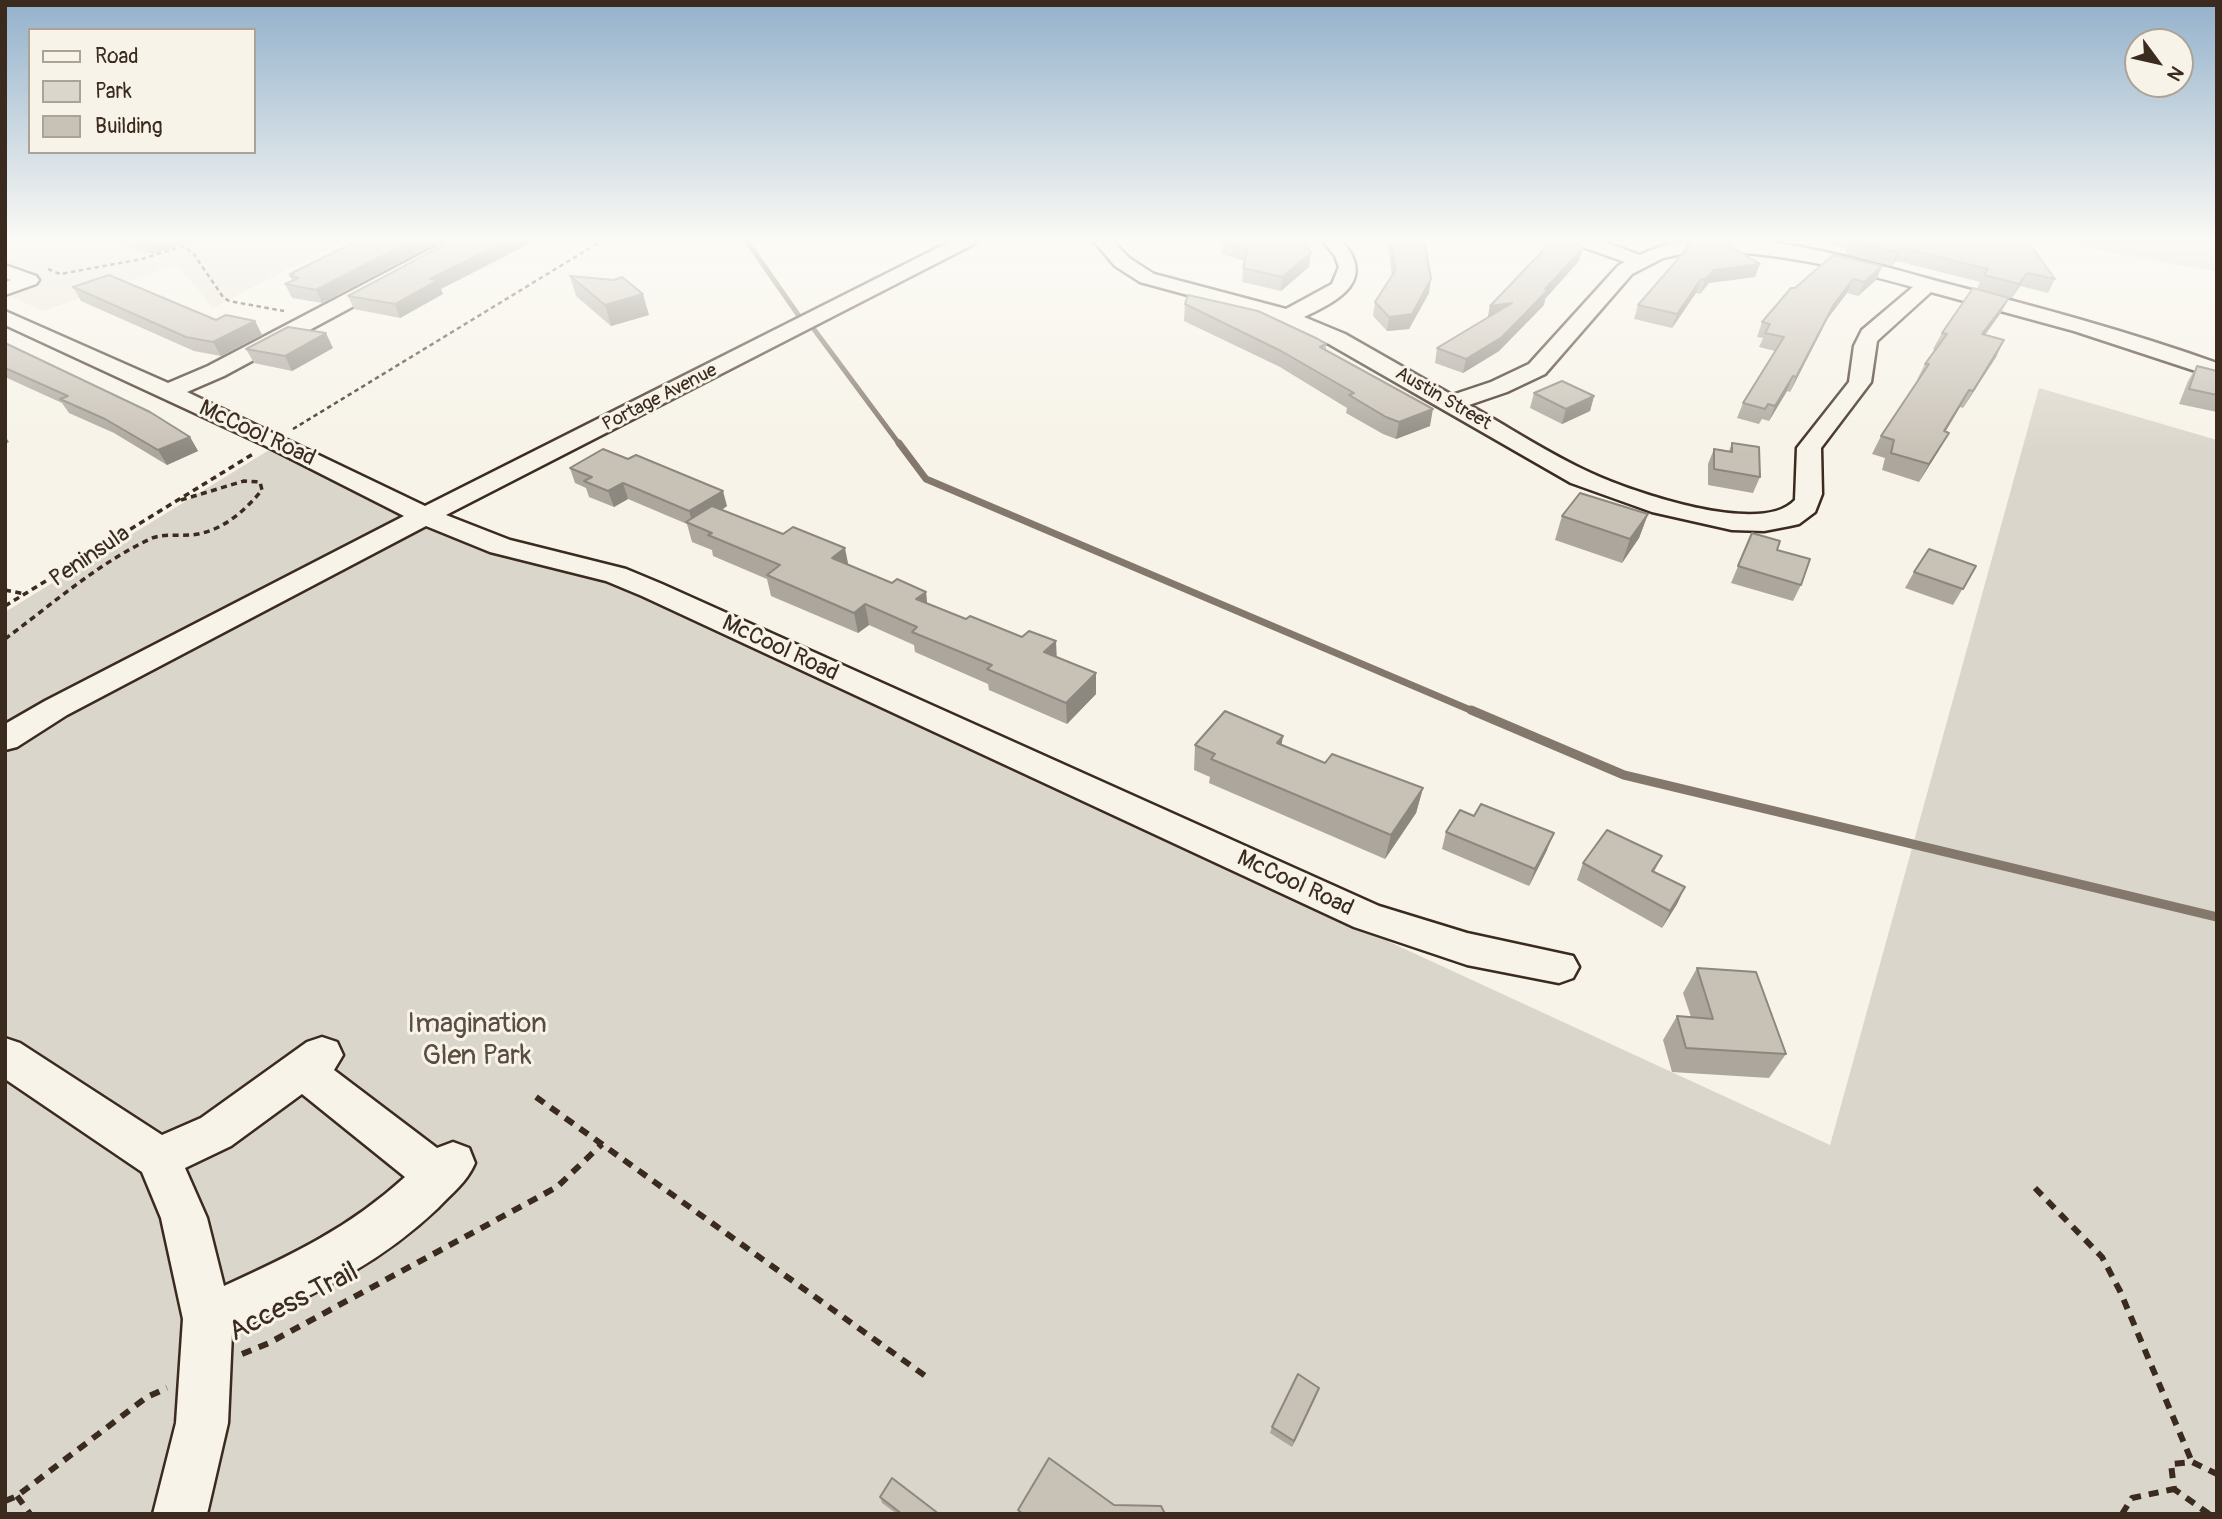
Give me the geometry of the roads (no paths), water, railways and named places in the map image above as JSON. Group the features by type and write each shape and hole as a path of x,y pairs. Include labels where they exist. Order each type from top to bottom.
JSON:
{"street":[{"path":"167,392 216,371 329,311"},
{"name":"Portage Avenue","path":"5,739 81,695 350,554 829,311"},
{"name":"Austin Street","path":"1266,311 1288,317 1337,339 1580,478 1630,499 1688,514 1731,520 1782,522 1796,516 1805,508 1810,498 1806,461 1809,448 1859,384 1865,363 1864,343 1897,311"},
{"path":"1288,317 1301,311"},
{"path":"1451,403 1499,387 1537,369 1589,311"},
{"path":"2025,311 2120,336 2217,371"},
{"name":"McCool Road","path":"11,324 275,440 427,517 500,546 628,580 1367,917 1468,949 1559,967"},
{"path":"5,1056 159,1158 184,1218 208,1319 202,1423 180,1514"},
{"path":"159,1158 216,1132 313,1063 445,1170 394,1218 330,1261 208,1319"}],"waterway":[{"path":"795,311 799,316"},
{"path":"813,328 900,445"},
{"path":"899,443 926,479 1475,712"},
{"path":"1471,710 1624,775 2217,917"}],"park label":[{"name":"Imagination Glen Park","path":"477,1041"}]}
